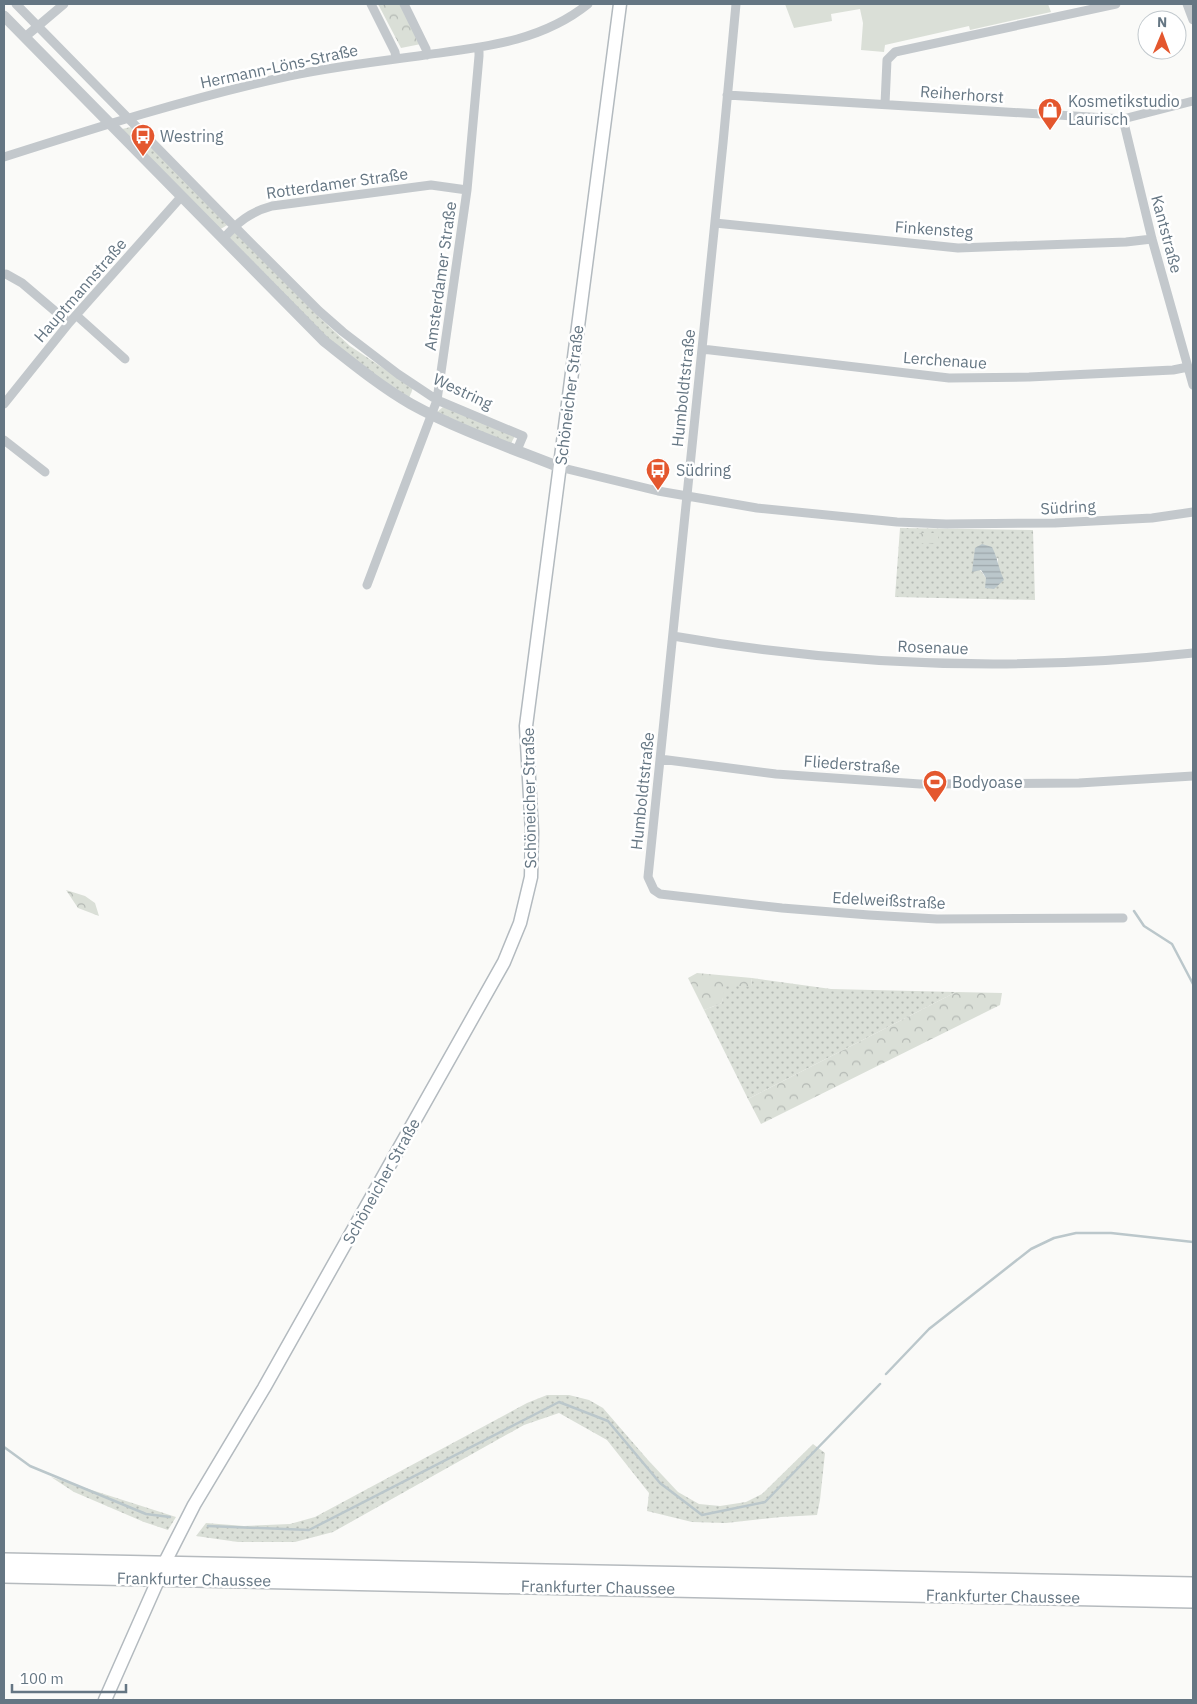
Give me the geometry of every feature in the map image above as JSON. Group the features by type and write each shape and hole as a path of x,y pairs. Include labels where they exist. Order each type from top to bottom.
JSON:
{"main road":[{"name":"Schöneicher Straße","path":"105,1700 164,1564 194,1505 264,1388 504,962 513,942 526,902 532,865 532,832 526,726 620,4"},
{"name":"Frankfurter Chaussee","path":"4,1561 1193,1585"},
{"name":"Frankfurter Chaussee","path":"4,1575 1193,1600"}],"street":[{"name":"Westring","path":"16,4 319,311 398,374 437,400 523,436 517,450"},
{"path":"24,37 64,4"},
{"path":"371,4 395,52 396,59"},
{"path":"404,4 426,48 427,55"},
{"name":"Hermann-Löns-Straße","path":"4,157 128,117 282,77 478,48 525,38 560,23 588,4"},
{"name":"Humboldtstraße","path":"656,892 648,877 736,4"},
{"path":"885,104 887,60 894,52 1116,4"},
{"path":"1187,4 1193,20"},
{"name":"Westring","path":"4,16 324,341 393,393 432,414 560,467"},
{"name":"Amsterdamer Straße","path":"367,585 437,400 467,190 479,56 478,48"},
{"name":"Reiherhorst","path":"727,95 1123,119 1193,101"},
{"name":"Kantstraße","path":"1123,119 1152,239 1193,385"},
{"name":"Rotterdamer Straße","path":"223,239 234,226 256,211 293,202 431,185 467,190"},
{"name":"Hauptmannstraße","path":"4,404 69,323 181,197"},
{"name":"Finkensteg","path":"715,223 958,248 1126,242 1152,239"},
{"path":"6,274 22,283 69,323"},
{"path":"76,315 125,359"},
{"name":"Lerchenaue","path":"702,349 949,378 1173,370 1188,367"},
{"path":"4,440 45,472"},
{"name":"Südring","path":"560,467 600,478 686,496 757,508 800,514 897,522 946,524 1061,523 1148,518 1193,512"},
{"name":"Rosenaue","path":"673,636 845,658 950,664 1075,662 1193,653"},
{"name":"Fliederstraße","path":"660,759 776,774 920,784 1079,783 1193,776"},
{"name":"Edelweißstraße","path":"656,892 782,908 937,919 1123,918"}],"green space":[{"path":"378,4 401,4 421,44 401,48"},
{"path":"785,4 1048,4 1051,12 970,30 969,26 885,45 884,52 861,50 863,23 860,9 831,14 832,21 794,28"},
{"path":"131,127 229,224 219,230 122,129"},
{"path":"235,231 350,346 413,388 409,398 343,354 228,238"},
{"path":"443,407 515,436 510,445 437,412"},
{"path":"900,528 1033,530 1035,600 895,597","holes":["998,558 998,568 986,578 980,570"]},
{"path":"919,533 938,533 938,544 919,543"},
{"path":"66,890 85,896 95,903 99,916 78,908"},
{"path":"697,973 752,978 751,986 725,986 722,1003 704,1010 688,978"},
{"path":"752,978 831,989 956,992 748,1099 704,1010 722,1003 724,986 751,986"},
{"path":"956,992 1002,993 1000,1005 761,1124 748,1099"},
{"path":"547,1395 569,1395 589,1400 603,1408 678,1492 699,1504 720,1506 746,1502 762,1494 813,1444 825,1453 817,1515 726,1523 692,1522 647,1511 649,1493 607,1440 559,1413 524,1425 333,1532 295,1542 238,1542 196,1536 206,1523 244,1526 290,1524 315,1517 527,1403"},
{"path":"51,1477 176,1517 168,1530 144,1522 74,1492"}],"shaded area":[{"path":"982,544 992,547 1004,580 994,589 985,588 986,578 981,570 972,572 975,548"}],"waterway":[{"path":"1134,911 1144,926 1172,944 1193,984"},
{"path":"886,1374 929,1329 1031,1249 1054,1238 1076,1233 1111,1233 1193,1242"},
{"path":"208,1526 309,1530 559,1402 608,1421 660,1483 702,1515 765,1502 880,1384"},
{"path":"4,1447 30,1466 146,1514 170,1517"}],"place":[{"name":"Kosmetikstudio Laurisch","path":"1050,131"},
{"name":"Westring","path":"143,157"},
{"name":"Südring","path":"658,491"},
{"name":"Bodyoase","path":"935,803"}]}
